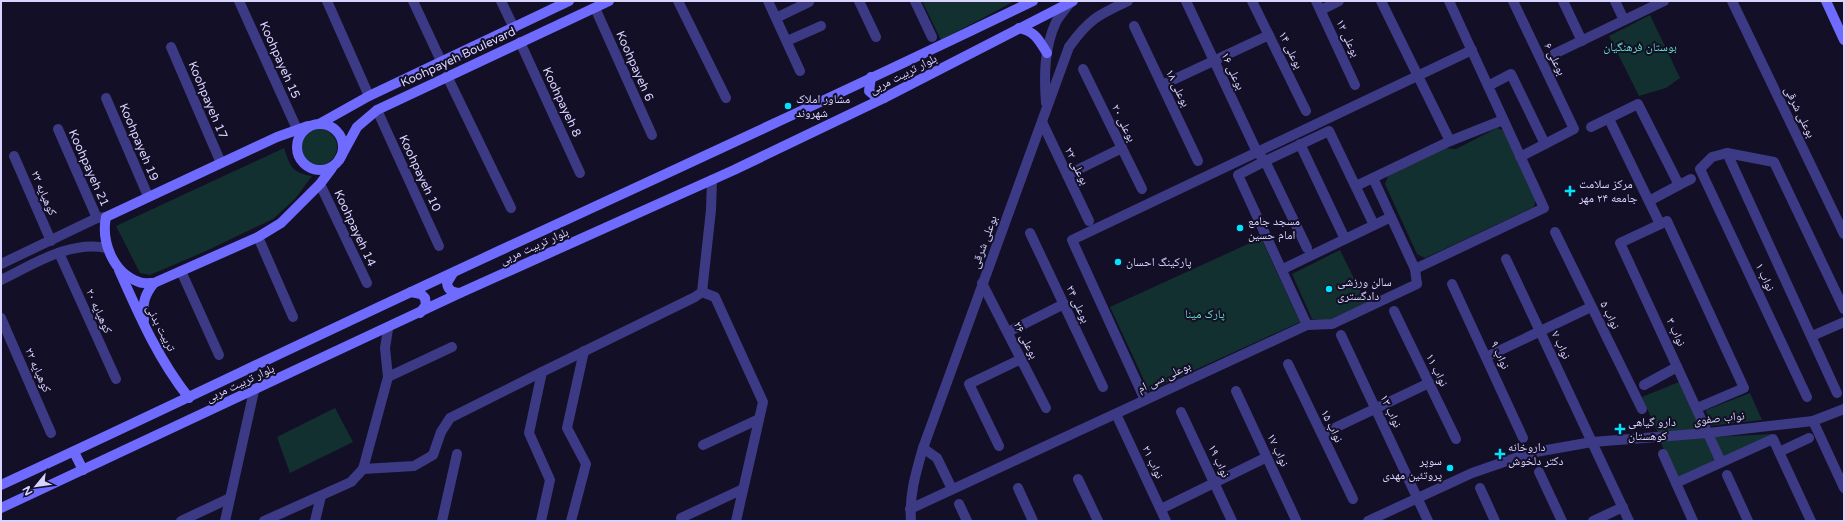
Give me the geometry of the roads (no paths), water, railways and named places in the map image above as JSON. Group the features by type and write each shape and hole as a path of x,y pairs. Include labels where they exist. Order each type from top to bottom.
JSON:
{"main road":[{"name":"Koohpayeh Boulevard","path":"319,124 369,96 569,1"},
{"name":"Koohpayeh Boulevard","path":"154,283 258,237 281,223 320,184 335,164 357,127 377,110 520,42 593,4 609,1"},
{"name":"بلوار تربیت مربی","path":"1,485 189,398 410,292 871,77 938,48 1033,1"},
{"path":"1826,1 1844,40"},
{"name":"بلوار تربیت مربی","path":"1,508 388,329 460,293 712,180 884,98 1072,2"},
{"path":"1019,28 1029,30 1035,34 1047,53"},
{"path":"871,77 869,91 876,97 884,98"},
{"path":"154,283 139,283 126,275 117,266 107,248 102,218 297,129 308,126 319,124 333,128 342,139 342,154 335,164 317,171 310,169 299,159 296,144 302,131 308,126"},
{"name":"تربیت بدنی","path":"117,266 144,328 172,377 189,398"},
{"path":"453,273 447,283 448,287 451,291 460,293"},
{"path":"144,328 144,299 148,290 154,283"},
{"path":"410,292 421,294 426,298 426,305 420,313"},
{"path":"74,452 83,470"}],"street":[{"name":"Koohpayeh 15","path":"239,1 297,129"},
{"path":"326,1 369,96"},
{"path":"413,1 441,61"},
{"path":"501,1 514,28"},
{"path":"678,1 726,98"},
{"path":"768,1 800,71"},
{"path":"858,1 876,37"},
{"path":"915,1 932,37"},
{"name":"بوعلی شرقی","path":"911,521 910,509 913,482 923,448 1069,47 1083,28 1100,15 1128,1"},
{"name":"بوعلی ۱۶","path":"1186,1 1257,152 1265,161 1306,248"},
{"name":"بوعلی ۱۴","path":"1252,1 1306,111"},
{"path":"1318,6 1339,1"},
{"path":"1381,1 1450,141"},
{"path":"1373,178 1415,269 1544,208 1449,1"},
{"name":"بوعلی ۶","path":"1513,1 1574,129 1545,144"},
{"path":"1563,1 1582,41"},
{"path":"1615,1 1624,20"},
{"path":"1554,54 1664,1"},
{"name":"بوعلی شرقی","path":"1732,1 1844,234"},
{"path":"776,18 809,2"},
{"path":"1046,107 1044,71 1047,53 1056,21 1072,2"},
{"name":"Koohpayeh 6","path":"593,4 652,135"},
{"name":"بوعلی ۱۲","path":"1318,6 1355,85"},
{"path":"787,41 821,26"},
{"name":"بوعلی ۱۸","path":"1134,26 1198,161"},
{"path":"1162,85 1269,36"},
{"name":"Koohpayeh 8","path":"520,42 580,173"},
{"name":"Koohpayeh 17","path":"171,47 221,163"},
{"path":"1145,400 1072,240 1472,50"},
{"name":"بوعلی ۲۰","path":"1083,69 1142,189"},
{"path":"1488,86 1511,74 1545,144 1520,157"},
{"path":"447,76 511,208"},
{"name":"Koohpayeh 19","path":"106,98 148,196"},
{"path":"1591,127 1638,104 1678,185"},
{"name":"Koohpayeh 10","path":"377,110 440,246"},
{"path":"1609,119 1649,201 1664,222 1744,388 1697,408"},
{"path":"1356,186 1450,141 1503,120"},
{"name":"بوعلی ۲۲","path":"1042,122 1089,221"},
{"name":"Koohpayeh 21","path":"58,129 102,218"},
{"path":"1307,325 1238,175 1329,131 1374,225"},
{"path":"1300,144 1345,239"},
{"path":"1067,175 1122,148"},
{"path":"1727,153 1774,162 1844,309"},
{"path":"1727,153 1838,393"},
{"name":"نواب ۱","path":"1727,153 1712,157 1700,169 1807,397"},
{"name":"کوهپایه ۲۳","path":"14,156 51,241"},
{"path":"1649,201 1691,179"},
{"path":"363,469 414,466 433,455 441,432 450,418 584,351 695,298 702,292 711,210 712,180"},
{"name":"Koohpayeh 14","path":"320,184 367,283"},
{"path":"1282,269 1391,217"},
{"path":"1,264 102,218"},
{"name":"نواب ۳","path":"1664,222 1620,242 1721,462"},
{"name":"نواب ۵","path":"1555,232 1642,409"},
{"name":"بوعلی ۲۴","path":"1030,233 1103,387"},
{"path":"258,237 293,317"},
{"path":"1,280 59,253 79,247 93,245 107,248"},
{"name":"کوهپایه ۲۰","path":"59,253 116,380"},
{"name":"نواب ۷","path":"1506,259 1629,521"},
{"name":"بوعلی سی ام","path":"910,509 1307,325 1332,324 1417,284 1415,269"},
{"path":"181,271 219,355"},
{"name":"بوعلی ۲۶","path":"982,283 1046,408"},
{"name":"نواب ۹","path":"1452,284 1524,438"},
{"path":"702,292 715,297 764,402 736,521"},
{"path":"1008,332 1064,304"},
{"path":"1486,357 1591,307"},
{"name":"نواب ۱۱","path":"1394,311 1456,439"},
{"name":"کوهپایه ۲۲","path":"1,318 51,433"},
{"path":"1812,336 1844,322"},
{"path":"264,521 351,482 363,469 388,377 385,348 388,329"},
{"name":"نواب ۱۳","path":"1341,335 1428,521"},
{"path":"388,377 452,347"},
{"path":"571,521 586,464 567,428 584,351"},
{"path":"999,446 969,384 1021,359"},
{"name":"نواب ۱۵","path":"1288,364 1353,499"},
{"path":"1644,385 1677,367"},
{"path":"541,521 550,480 529,433 542,372"},
{"path":"1322,434 1429,383"},
{"path":"225,521 254,391"},
{"name":"نواب ۱۷","path":"1236,391 1296,520"},
{"name":"نواب صفوی","path":"1368,521 1472,473 1530,453 1592,442 1708,433 1813,421 1844,409"},
{"name":"نواب ۱۹","path":"1181,412 1232,521"},
{"name":"نواب ۲۱","path":"1116,414 1166,521"},
{"path":"703,445 759,419"},
{"path":"1813,421 1844,488"},
{"path":"1779,452 1809,438"},
{"path":"1676,483 1773,439 1811,521"},
{"path":"923,448 937,458 952,489"},
{"path":"442,521 457,454"},
{"path":"1663,454 1693,521"},
{"path":"1161,509 1267,457"},
{"path":"1539,472 1562,521"},
{"path":"1727,476 1748,521"},
{"path":"1078,479 1098,521"},
{"path":"1018,488 1033,521"},
{"path":"1480,488 1495,521"},
{"path":"681,518 743,490"},
{"path":"315,521 321,496"},
{"path":"181,521 230,498"},
{"path":"959,504 967,521"},
{"path":"1593,521 1623,507"}],"place":[{"name":"مشاور املاک شهروند","path":"788,106"},
{"name":"مرکز سلامت جامعه ۲۴ مهر","path":"1570,191"},
{"name":"مسجد جامع امام حسین","path":"1240,228"},
{"name":"پارکینگ احسان","path":"1118,262"},
{"name":"سالن ورزشی دادگستری","path":"1329,289"},
{"name":"دارو گیاهی کوهستان","path":"1620,429"},
{"name":"داروخانه دکتر دلخوش","path":"1500,454"},
{"name":"سوپر پروتئین مهدی","path":"1450,468"}],"park label":[{"name":"بوستان فرهنگیان","path":"1640,47"},
{"name":"پارک مینا","path":"1205,314"}]}
